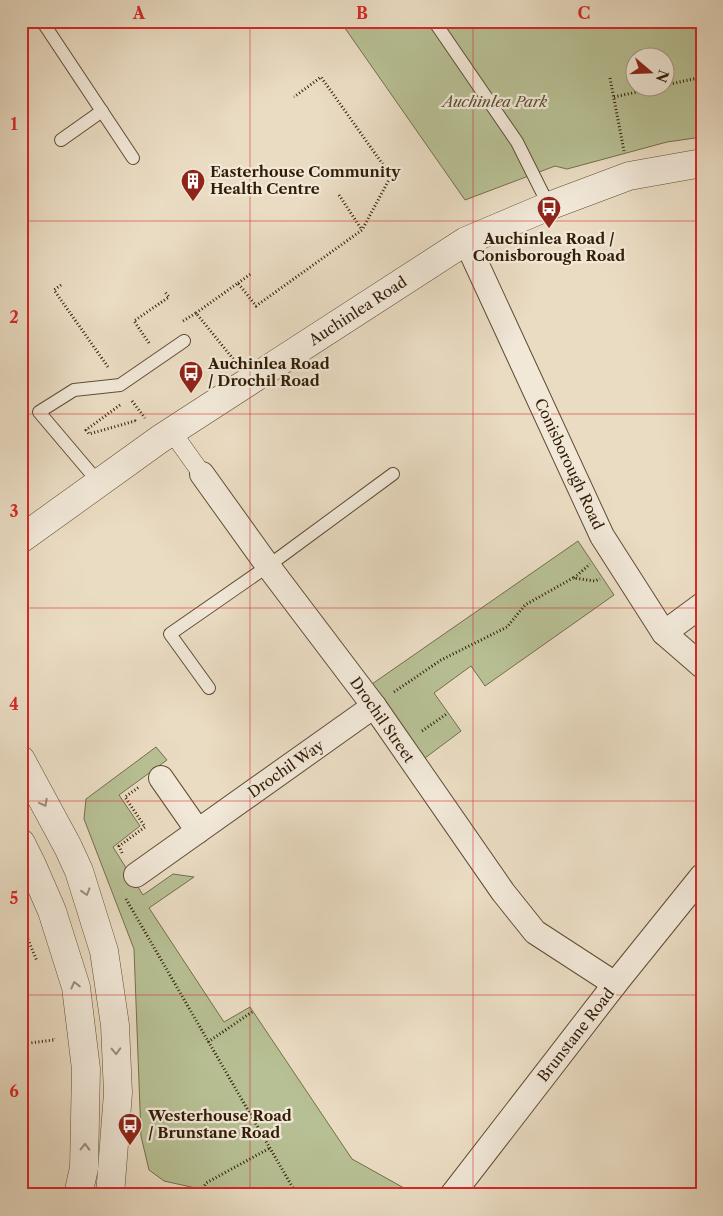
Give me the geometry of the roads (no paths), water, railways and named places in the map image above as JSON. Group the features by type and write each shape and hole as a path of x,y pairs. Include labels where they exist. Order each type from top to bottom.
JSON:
{"street":[{"name":"Auchinlea Road","path":"21,539 160,439 466,241 549,206 629,176 702,163"},
{"name":"Conisborough Road","path":"466,241 602,536 664,633 702,666"},
{"name":"Drochil Street","path":"172,432 268,566 374,706 503,892 535,932 615,984"},
{"path":"664,633 702,605"},
{"name":"Drochil Way","path":"136,875 374,706"},
{"path":"21,760 68,846 79,871 104,950 115,1025 118,1093 112,1194"},
{"path":"161,778 198,831"},
{"path":"21,843 52,911 76,987 86,1069 84,1168 78,1195"},
{"name":"Brunstane Road","path":"452,1195 615,984 702,876"}],"lane":[{"path":"21,26 29,21"},
{"path":"42,21 133,158"},
{"path":"434,21 518,142 549,206"},
{"path":"61,140 102,111"},
{"path":"100,484 40,412 74,390 120,385 184,341"},
{"path":"209,688 170,634 268,566 393,474"}],"place":[{"name":"Easterhouse Community Health Centre","path":"193,202"},
{"name":"Auchinlea Road / Conisborough Road","path":"549,229"},
{"name":"Auchinlea Road / Drochil Road","path":"191,394"},
{"name":"Westerhouse Road / Brunstane Road","path":"130,1146"}],"park label":[{"name":"Auchinlea Park","path":"495,102"}]}
